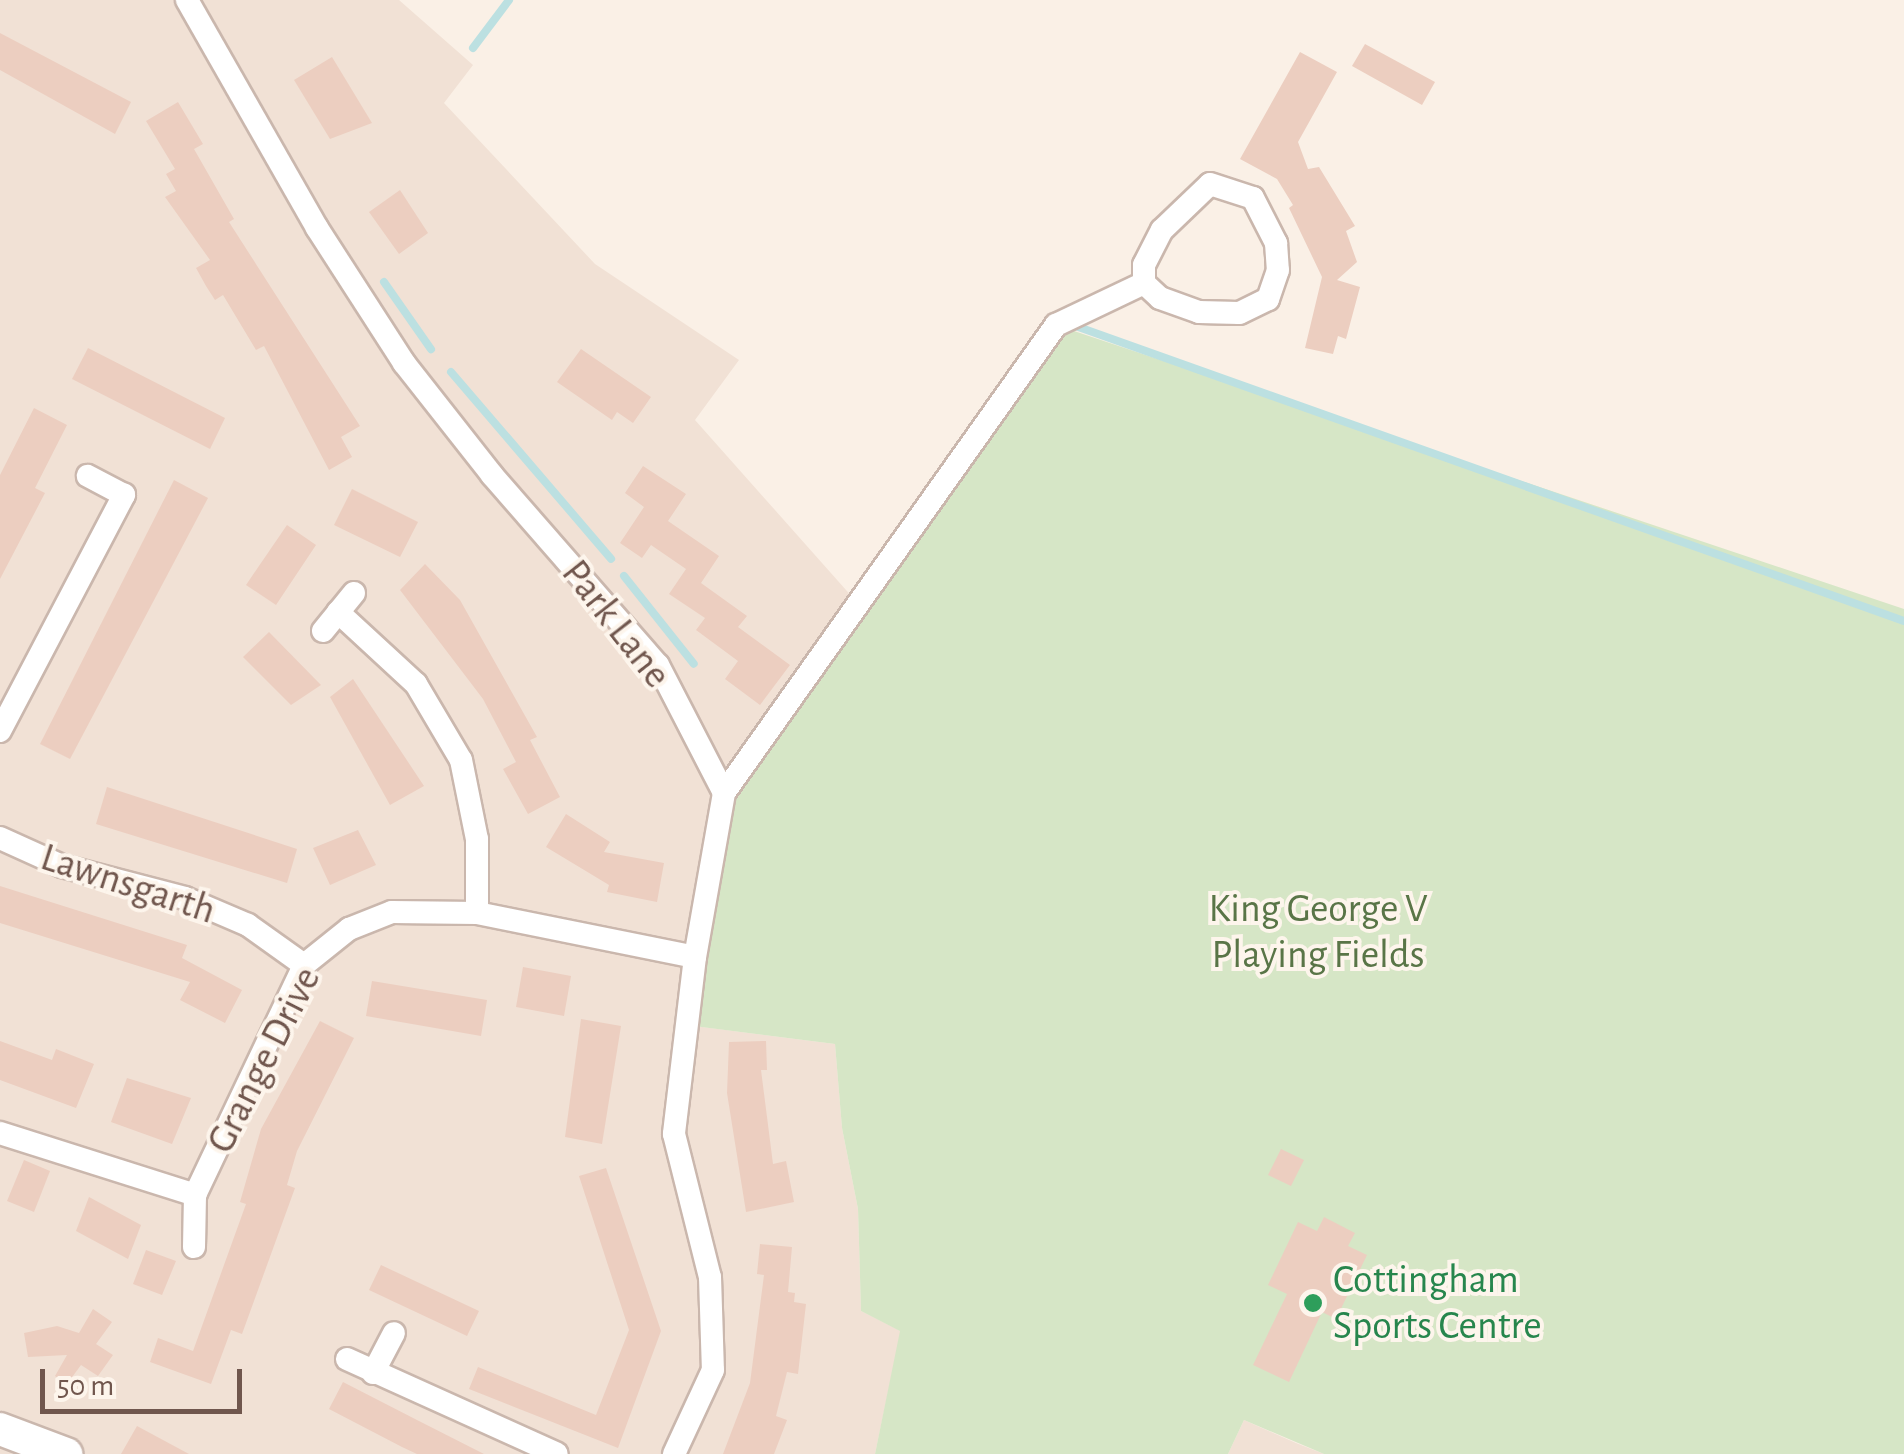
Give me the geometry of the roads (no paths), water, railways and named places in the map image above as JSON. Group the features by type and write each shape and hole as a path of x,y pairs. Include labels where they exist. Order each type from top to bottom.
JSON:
{"street":[{"name":"Park Lane","path":"187,0 317,228 404,362 492,475 658,665 724,793"},
{"path":"1210,184 1252,198 1276,242 1278,270 1268,300 1238,313 1199,312 1160,298 1144,284 1144,265 1162,230 1210,184"},
{"path":"674,1454 712,1370 710,1277 674,1134 695,956 724,793 1056,325 1144,284"},
{"path":"0,731 124,495 88,476"},
{"path":"354,592 331,622 416,684 462,760 477,839 477,913"},
{"name":"Lawnsgarth","path":"0,838 62,866 184,898 248,925 304,965"},
{"name":"Grange Drive","path":"194,1247 195,1195 304,965 349,929 392,912 477,913 695,956"},
{"name":"Grange Drive","path":"0,1133 195,1195"},
{"path":"373,1374 394,1333"},
{"path":"346,1359 557,1454"},
{"path":"0,1429 66,1454"}],"waterway":[{"path":"473,48 509,0"},
{"path":"384,282 431,349"},
{"path":"1070,324 1904,621"},
{"path":"451,372 611,559"},
{"path":"624,576 694,664"}],"place":[{"name":"Cottingham Sports Centre","path":"1313,1303"}],"park label":[{"name":"King George V Playing Fields","path":"1318,932"}]}
